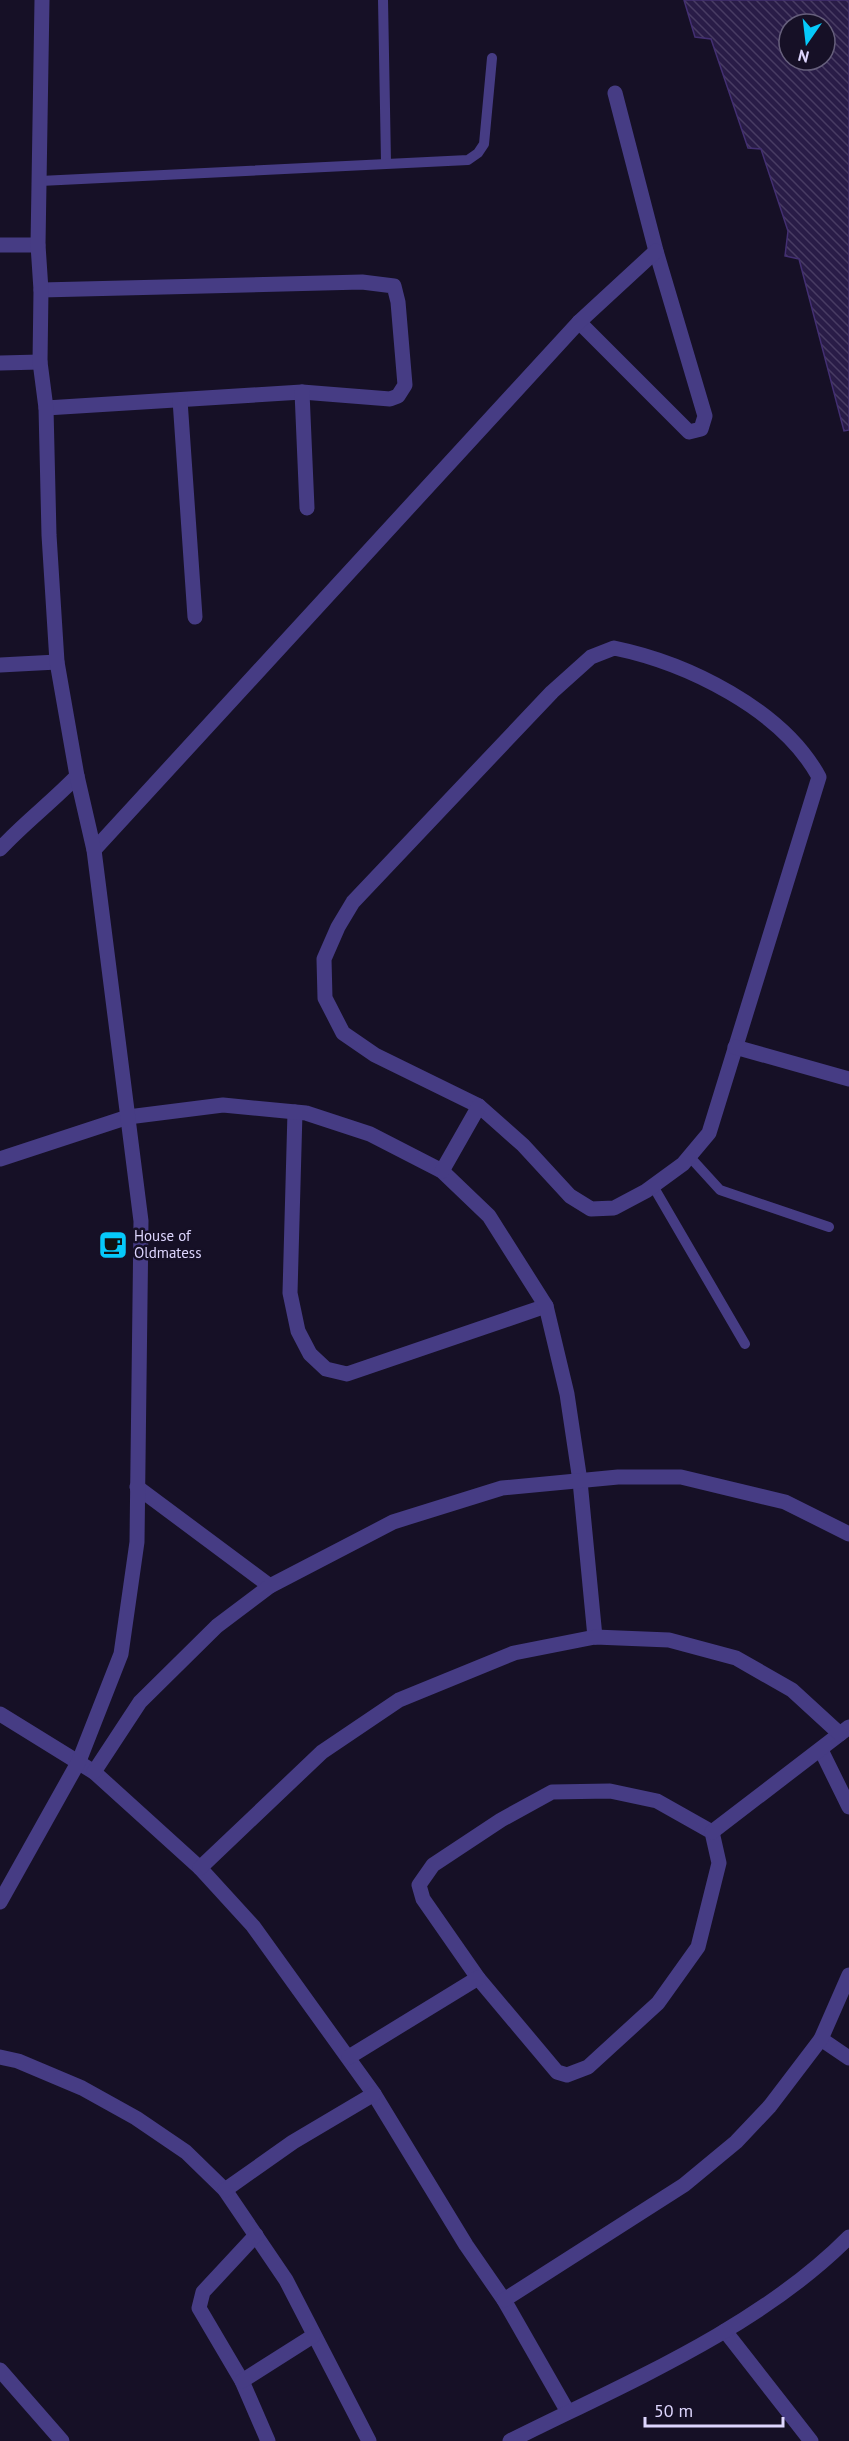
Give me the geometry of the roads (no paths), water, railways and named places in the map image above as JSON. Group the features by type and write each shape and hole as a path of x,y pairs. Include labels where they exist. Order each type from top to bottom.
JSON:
{"street":[{"path":"0,1902 79,1761 121,1654 136,1542 141,1221 94,850 77,776 57,662 49,535 46,408 40,362 41,290 38,244 42,0"},
{"path":"579,322 689,432 702,429 705,416 656,251 615,93"},
{"path":"0,245 38,244"},
{"path":"94,850 579,322 656,251"},
{"path":"41,290 362,282 394,286 398,302 405,385 398,396 390,399 302,392 46,408"},
{"path":"0,363 40,362"},
{"path":"302,392 307,508"},
{"path":"180,400 195,617"},
{"path":"614,648 651,655 733,692 803,754 819,777 709,1133 689,1156 653,1186 614,1208 591,1209 570,1196 524,1145 479,1106 375,1056 343,1033 326,998 324,959 338,927 353,902 552,692 591,657 614,648"},
{"path":"0,665 57,662"},
{"path":"0,849 28,819 57,796 77,776"},
{"path":"735,1047 849,1079"},
{"path":"0,1159 128,1117 223,1105 295,1112 370,1134 442,1171 489,1216 546,1306 567,1394 580,1481 595,1637"},
{"path":"442,1171 479,1106"},
{"path":"295,1112 290,1293 298,1331 310,1354 326,1369 347,1374 546,1306"},
{"path":"94,1772 140,1702 217,1626 270,1586 393,1522 502,1488 618,1477 681,1477 785,1502 849,1534"},
{"path":"137,1487 270,1586"},
{"path":"200,1868 322,1752 399,1700 514,1653 595,1637 669,1640 736,1658 792,1690 844,1731 712,1832"},
{"path":"0,1714 94,1772 200,1868 253,1926 350,2057 374,2094 466,2245 504,2300 568,2412"},
{"path":"821,1750 849,1807"},
{"path":"610,1791 657,1801 712,1832 719,1863 698,1947 658,2003 588,2067 567,2075 557,2072 478,1978 423,1899 420,1885 433,1865 501,1820 552,1792 610,1791"},
{"path":"504,2300 684,2185 736,2142 770,2106 821,2039 849,1975"},
{"path":"350,2057 478,1978"},
{"path":"821,2039 849,2058"},
{"path":"0,2057 18,2061 82,2088 136,2118 186,2152 225,2190 286,2280 369,2441"},
{"path":"225,2190 293,2142 374,2094"},
{"path":"256,2235 204,2292 199,2308 243,2382 268,2441"},
{"path":"510,2441 725,2331 794,2286 849,2237"},
{"path":"725,2331 811,2441"},
{"path":"243,2382 313,2336"},
{"path":"0,2370 62,2441"}],"lane":[{"path":"383,0 386,162"},
{"path":"40,181 386,162 448,163 468,160 478,153 484,144 492,58"},
{"path":"689,1156 720,1190 829,1227"},
{"path":"653,1186 746,1344"}],"place":[{"name":"House of Oldmatess","path":"113,1245"}]}
